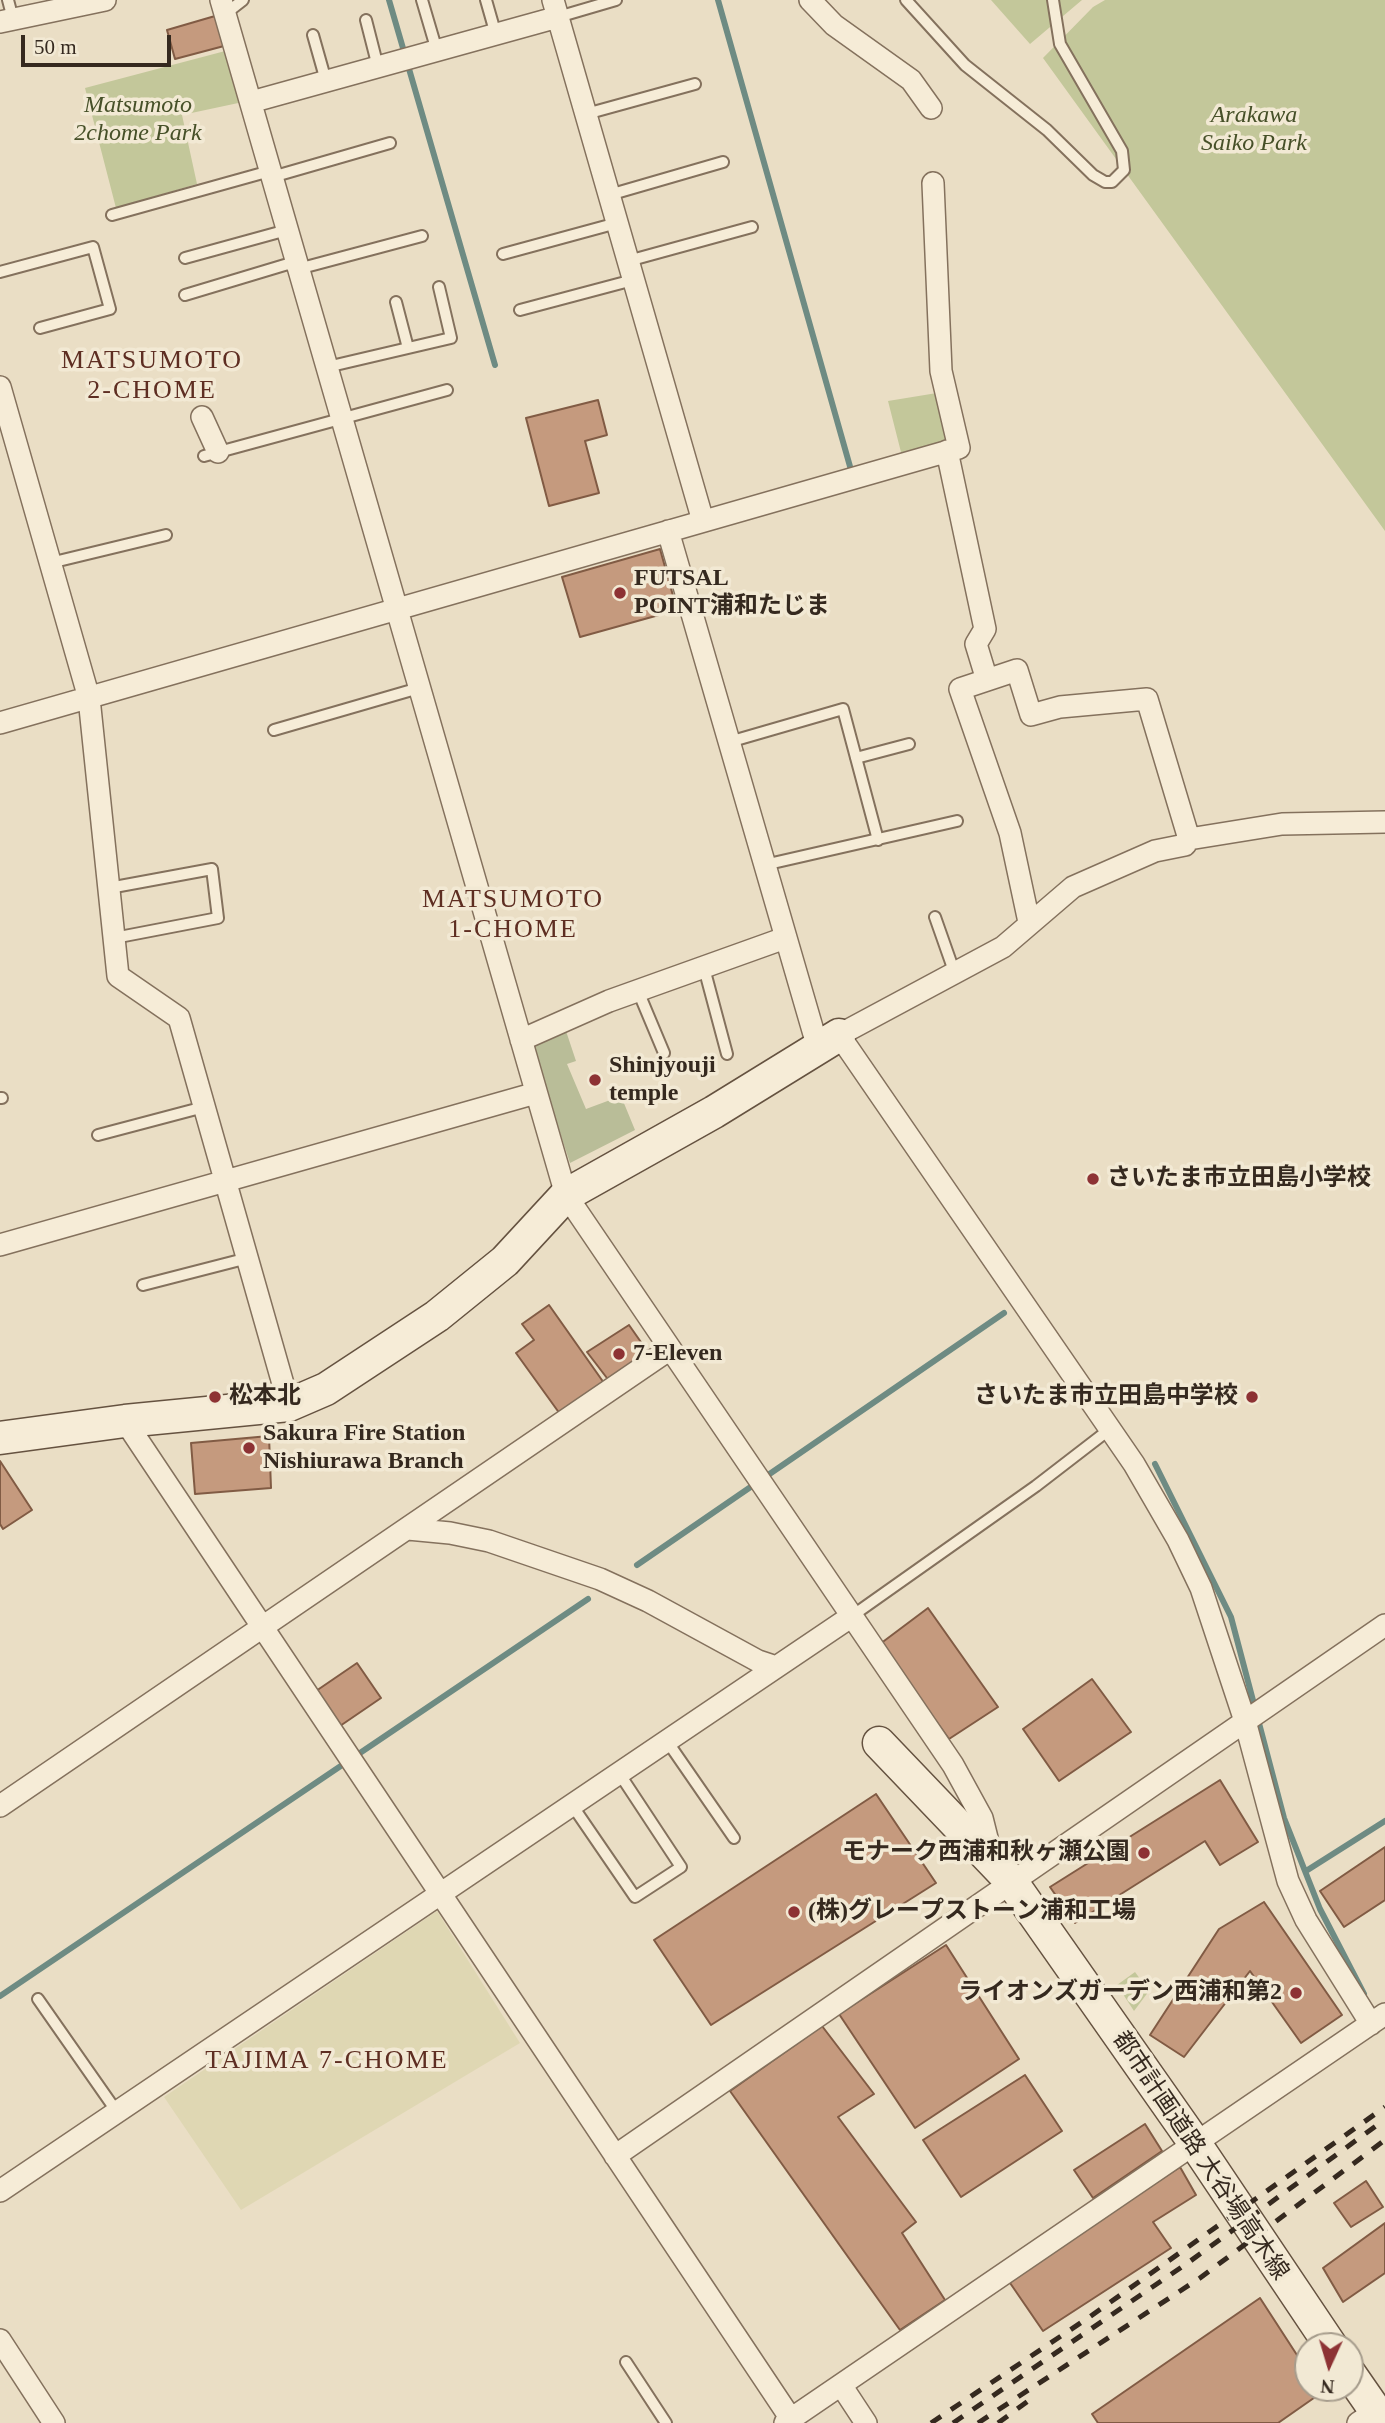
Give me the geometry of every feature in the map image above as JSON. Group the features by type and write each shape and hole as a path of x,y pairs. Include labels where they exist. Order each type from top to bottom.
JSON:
{"street":[{"path":"810,0 834,25 911,80 931,108"},
{"path":"7,13 99,1"},
{"path":"223,7 566,1195 953,1765 982,1818 1002,1871"},
{"path":"251,102 496,35 555,9 703,522"},
{"path":"0,723 959,448 941,371 933,183"},
{"path":"0,387 89,698 118,976 179,1018 289,1405"},
{"path":"202,417 211,454"},
{"path":"947,451 985,629 976,644 988,680"},
{"path":"125,1421 615,2156 788,2421 1378,2019 1306,1920 1288,1881 1246,1720 1200,1588 1178,1540 1110,1429 829,1042 785,938 668,531"},
{"path":"1029,922 1010,833 960,689 1017,670 1031,716 1060,707 1147,699 1189,839"},
{"path":"0,1438 125,1421 289,1405 326,1389 436,1316 505,1261 566,1195 714,1112 829,1042 954,971 1003,947 1073,887 1155,850 1185,845 1189,839 1282,824 1385,822"},
{"path":"521,1040 638,991 785,938"},
{"path":"0,1245 536,1093"},
{"path":"0,1806 670,1349"},
{"path":"408,1529 450,1533 489,1541 600,1578 758,1661 776,1667"},
{"path":"0,2191 852,1616"},
{"path":"615,2156 1002,1871 1246,1720 1385,1625"},
{"name":"都市計画道路 大谷場高木線","path":"879,1743 1002,1871 1194,2142 1322,2332"},
{"path":"0,2340 54,2423"},
{"path":"841,2385 866,2423"},
{"path":"1364,2395 1375,2411"}],"lane":[{"path":"223,7 243,0"},
{"path":"422,0 436,51"},
{"path":"486,0 496,35"},
{"path":"555,9 616,0"},
{"path":"906,0 965,65 1047,130 1093,175 1105,182 1112,182 1124,170 1122,152 1060,44 1053,0"},
{"path":"366,20 378,67"},
{"path":"313,35 326,81"},
{"path":"586,114 695,84"},
{"path":"112,215 390,142"},
{"path":"608,195 723,162"},
{"path":"503,254 617,223"},
{"path":"520,310 752,227"},
{"path":"185,258 288,230"},
{"path":"185,295 288,264 298,269 422,236"},
{"path":"0,272 93,247 110,309 40,328"},
{"path":"327,367 451,338 439,287"},
{"path":"396,302 408,348"},
{"path":"211,454 447,390"},
{"path":"50,563 166,535"},
{"path":"274,730 419,688"},
{"path":"729,742 844,709 878,840"},
{"path":"856,758 909,744"},
{"path":"764,866 957,821"},
{"path":"109,888 212,869 218,918 114,938"},
{"path":"935,917 954,971"},
{"path":"704,968 727,1054"},
{"path":"638,991 664,1053"},
{"path":"98,1135 204,1107"},
{"path":"143,1285 248,1258"},
{"path":"852,1616 1036,1486 1110,1429"},
{"path":"667,1741 734,1838"},
{"path":"572,1805 635,1897 681,1867 619,1773"},
{"path":"38,1999 117,2112"},
{"path":"626,2362 666,2423"}],"shaded area":[{"path":"437,1911 520,2043 241,2210 164,2097"}],"green space":[{"path":"991,0 1082,0 1030,44"},
{"name":"Arakawa Saiko Park","path":"1105,0 1385,0 1385,531 1043,58 1093,7"},
{"name":"Matsumoto 2chome Park","path":"229,50 243,102 182,115 197,184 116,208 85,88"},
{"path":"943,392 955,446 903,460 888,401"},
{"path":"566,1031 576,1061 567,1064 586,1109 621,1096 635,1130 570,1163 534,1054 534,1044"},
{"path":"1135,1972 1149,1991 1134,2011 1117,1985"}],"building":[{"path":"215,16 224,46 175,59 167,30"},
{"path":"598,400 607,435 585,441 599,493 549,506 526,418"},
{"name":"FUTSAL POINT浦和たじま","path":"660,549 677,610 580,637 562,577"},
{"path":"549,1305 604,1383 560,1414 516,1353 534,1340 522,1324"},
{"name":"7-Eleven","path":"629,1325 650,1355 610,1382 587,1352"},
{"path":"269,1436 271,1488 195,1494 191,1443"},
{"path":"0,1461 32,1510 3,1529 0,1524"},
{"path":"928,1608 998,1707 949,1739 880,1644"},
{"path":"357,1663 381,1698 340,1726 316,1691"},
{"path":"1092,1679 1131,1732 1059,1781 1023,1729"},
{"name":"モナーク西浦和秋ヶ瀬公園","path":"1220,1780 1258,1842 1220,1865 1205,1841 1075,1923 1050,1887"},
{"name":"(株)グレープストーン浦和工場","path":"876,1794 936,1883 711,2025 654,1940"},
{"path":"1385,1847 1385,1900 1344,1927 1320,1891"},
{"name":"ライオンズガーデン西浦和第2","path":"1264,1902 1342,2015 1301,2043 1250,1971 1184,2057 1150,2035 1219,1929"},
{"path":"946,1945 1019,2059 915,2128 839,2014"},
{"path":"822,2026 874,2094 838,2117 916,2222 902,2233 945,2300 900,2330 730,2091"},
{"path":"1025,2075 1062,2131 961,2197 923,2140"},
{"path":"1145,2124 1162,2151 1093,2198 1074,2170"},
{"path":"1180,2167 1196,2195 1153,2222 1171,2248 1043,2331 1008,2280"},
{"path":"1366,2181 1383,2207 1351,2227 1334,2203"},
{"path":"1385,2223 1385,2273 1343,2302 1323,2268"},
{"path":"1260,2298 1294,2350 1294,2402 1308,2402 1278,2423 1098,2423 1092,2414"}],"waterway":[{"path":"389,0 495,365"},
{"path":"718,0 851,470"},
{"path":"637,1565 1004,1313"},
{"path":"1155,1464 1231,1617 1284,1818 1320,1909 1364,1994"},
{"path":"0,1996 588,1599"},
{"path":"1306,1871 1385,1821"}],"railway":[{"path":"931,2423 1088,2318 1385,2107"},
{"path":"953,2423 1189,2262 1380,2123"},
{"path":"978,2423 1200,2278 1385,2140"},
{"path":"998,2423 1035,2396"}],"place":[{"name":"FUTSAL POINT浦和たじま","path":"620,593"},
{"name":"Shinjyouji temple","path":"595,1080"},
{"name":"さいたま市立田島小学校","path":"1093,1179"},
{"name":"7-Eleven","path":"619,1354"},
{"name":"松本北","path":"215,1397"},
{"name":"さいたま市立田島中学校","path":"1252,1397"},
{"name":"Sakura Fire Station Nishiurawa Branch","path":"249,1448"},
{"name":"モナーク西浦和秋ヶ瀬公園","path":"1144,1853"},
{"name":"(株)グレープストーン浦和工場","path":"794,1912"},
{"name":"ライオンズガーデン西浦和第2","path":"1296,1993"}],"district":[{"name":"MATSUMOTO 2-CHOME","path":"152,376"},
{"name":"MATSUMOTO 1-CHOME","path":"513,915"},
{"name":"TAJIMA 7-CHOME","path":"327,2061"}]}
